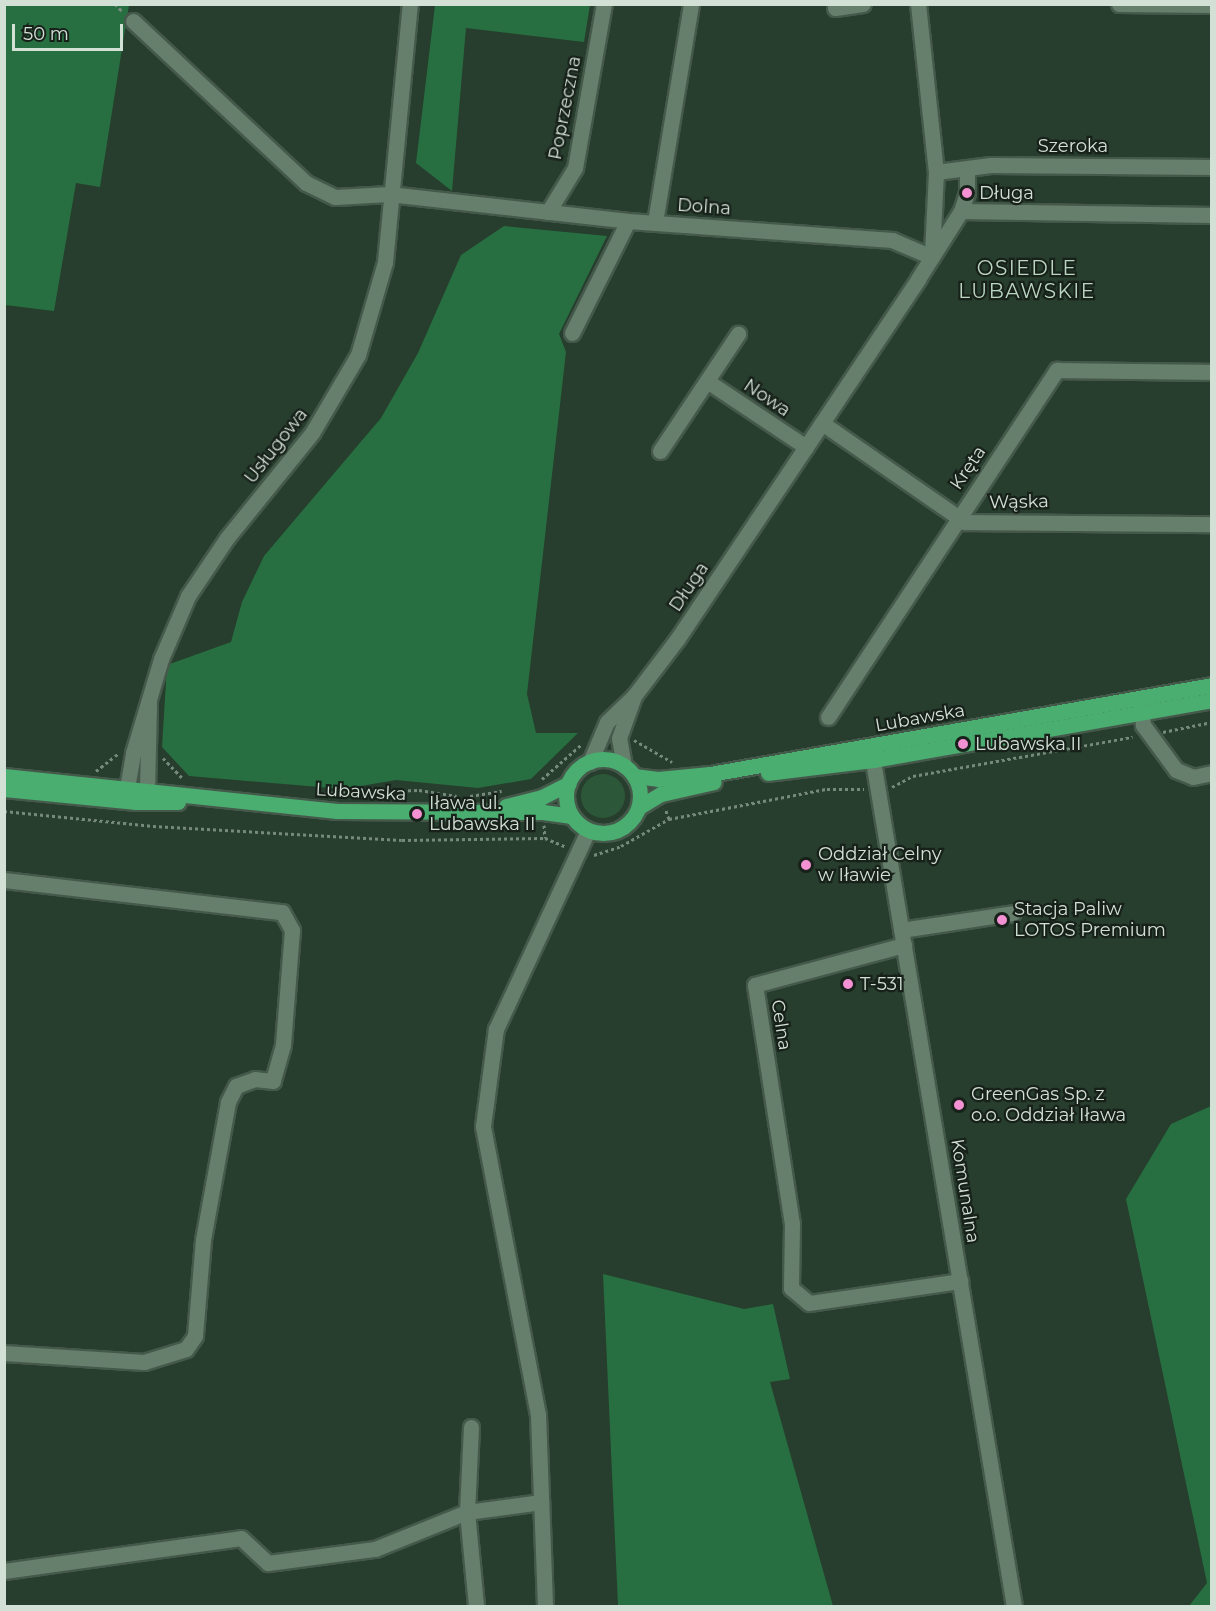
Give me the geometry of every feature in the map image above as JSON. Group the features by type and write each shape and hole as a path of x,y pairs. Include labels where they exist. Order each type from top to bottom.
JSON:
{"main road":[{"name":"Lubawska","path":"872,753 1212,686"},
{"name":"Lubawska","path":"629,771 660,787 730,778 872,753 1212,700"},
{"path":"608,760 629,771 640,791 639,807 619,830 588,831 572,816 566,800 569,783 590,762 608,760"},
{"name":"Lubawska","path":"4,776 337,811 543,812 572,816"},
{"name":"Lubawska","path":"479,812 542,798 569,783"},
{"name":"Lubawska","path":"639,807 660,787"},
{"name":"Lubawska","path":"4,789 136,802 241,802"}],"street":[{"name":"Usługowa","path":"127,788 133,753 172,629 204,568 312,434 358,355 385,262 389,194 410,4"},
{"name":"Poprzeczna","path":"548,212 574,168 604,4"},
{"name":"Dolna","path":"691,4 655,222 892,240 932,257"},
{"path":"835,8 863,4"},
{"path":"918,4 936,172 932,257"},
{"path":"1119,4 1212,6"},
{"path":"133,21 306,183 335,197 389,194 628,221 655,222"},
{"name":"Szeroka","path":"936,172 967,170 991,165 1212,167"},
{"name":"Długa","path":"590,762 607,722 634,696 678,638 932,257 961,211 967,193 967,170"},
{"path":"961,211 1212,215"},
{"path":"572,333 628,221"},
{"path":"660,451 738,334"},
{"name":"Kręta","path":"828,717 1057,370 1212,372"},
{"name":"Nowa","path":"707,381 806,447"},
{"name":"Wąska","path":"822,423 958,518 970,524 1004,520 1212,524"},
{"name":"Długa","path":"629,771 619,738 634,696"},
{"path":"1156,696 1142,712 1148,735 1176,770 1193,777 1212,773"},
{"name":"Usługowa","path":"147,790 149,703"},
{"name":"Komunalna","path":"872,753 1014,1606"},
{"path":"127,788 136,802 147,790"},
{"path":"544,1606 538,1415 483,1126 496,1029 588,831"},
{"path":"4,880 282,912 292,930 283,1045 273,1081 255,1079 236,1086 228,1102 203,1240 195,1336 186,1349 144,1362 4,1353"},
{"path":"903,938 1013,913"},
{"name":"Celna","path":"903,938 755,985 792,1224 791,1288 809,1302 960,1281"},
{"path":"471,1427 467,1512 476,1606"},
{"path":"4,1571 241,1538 268,1563 279,1562 375,1549 467,1512 541,1502"}],"path":[{"path":"4,811 153,826 402,840 546,838 591,857 621,846 669,819 834,788 898,786 913,776 1212,722"},
{"path":"84,770 95,771 122,751 133,753"},
{"path":"149,755 162,756 185,781"},
{"path":"660,756 660,787 669,819"},
{"path":"534,785 540,781"},
{"path":"321,793 419,790 464,796 507,791"}],"green space":[{"path":"5,5 129,5 100,187 76,183 54,311 5,305"},
{"path":"435,5 590,5 584,42 466,28 452,191 416,163"},
{"path":"504,226 607,236 559,334 566,352 527,694 536,733 578,733 531,779 478,788 396,780 343,789 189,776 162,747 167,665 231,642 242,602 264,556 381,418 418,353 461,255"},
{"path":"603,774 618,781 625,796 618,811 603,818 588,811 581,796 588,781"},
{"path":"1211,1106 1212,1606 1189,1606 1207,1583 1126,1199 1171,1124"},
{"path":"603,1274 744,1309 773,1304 790,1379 770,1382 833,1606 618,1606"}],"place":[{"name":"Długa","path":"967,193"},
{"name":"Lubawska II","path":"963,744"},
{"name":"Iława ul. Lubawska II","path":"417,814"},
{"name":"Oddział Celny w Iławie","path":"806,865"},
{"name":"Stacja Paliw LOTOS Premium","path":"1002,920"},
{"name":"T-531","path":"848,984"},
{"name":"GreenGas Sp. z o.o. Oddział Iława","path":"959,1105"}],"district":[{"name":"OSIEDLE LUBAWSKIE","path":"1027,280"}]}
